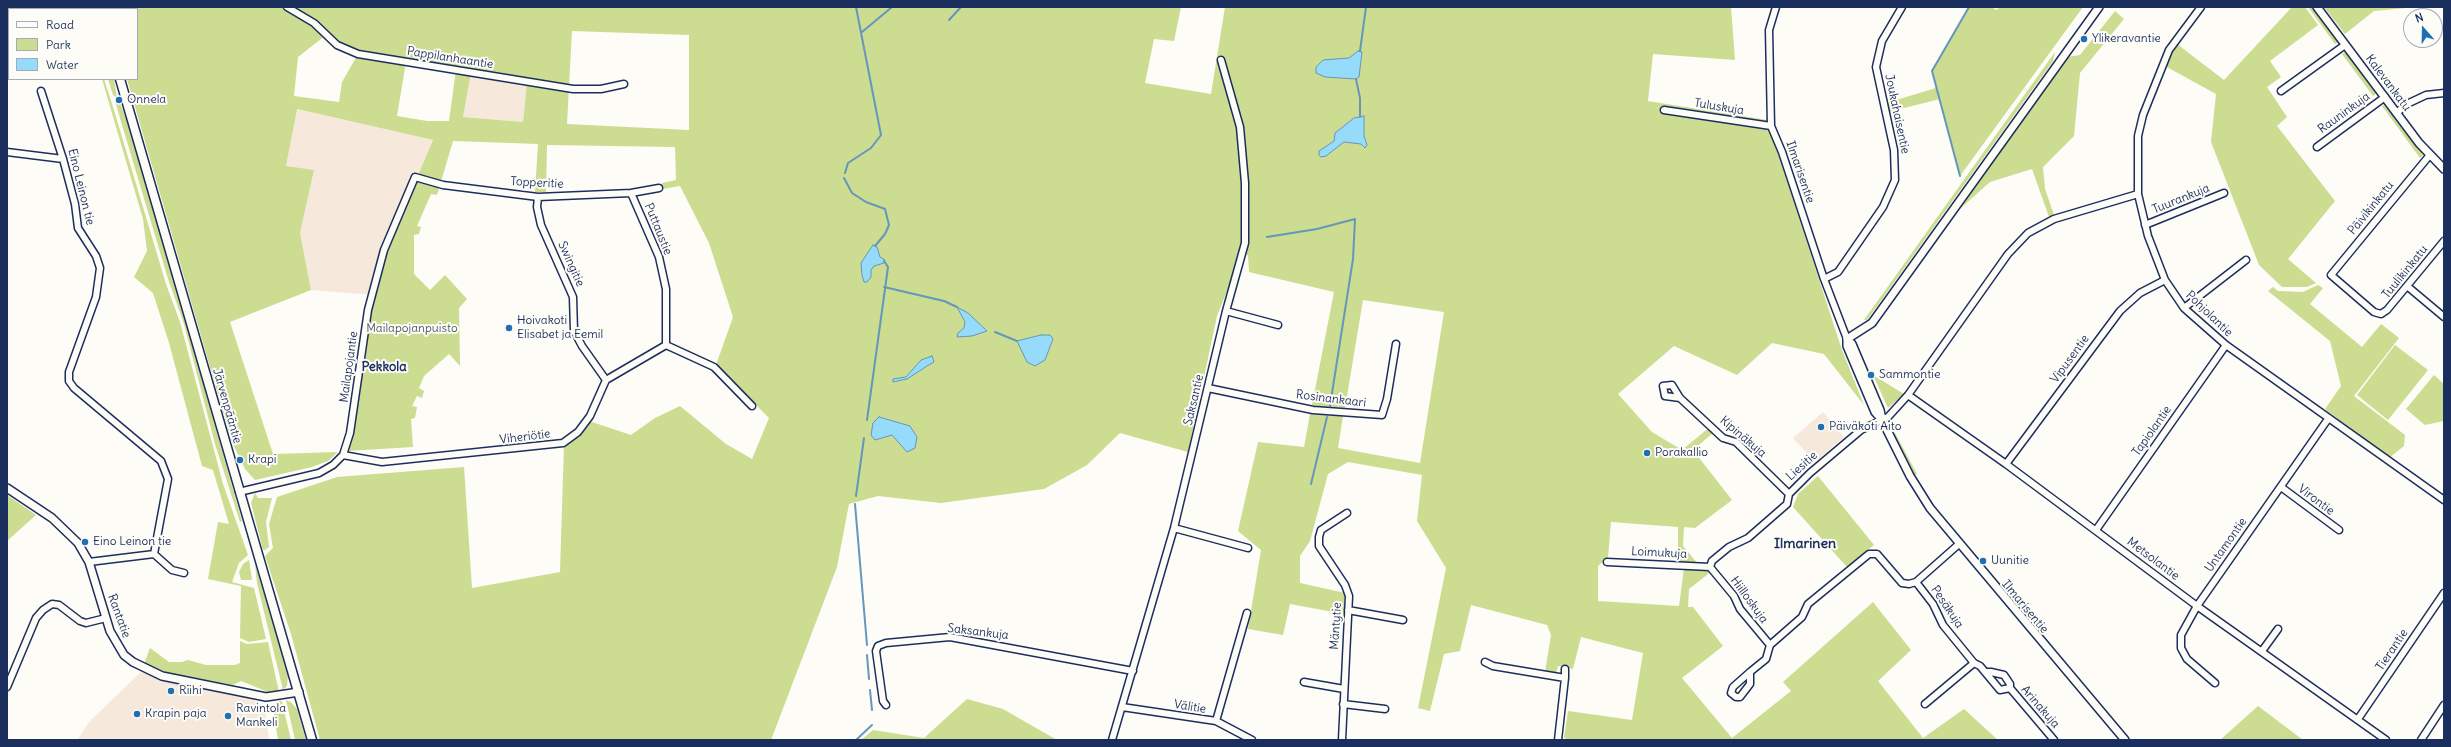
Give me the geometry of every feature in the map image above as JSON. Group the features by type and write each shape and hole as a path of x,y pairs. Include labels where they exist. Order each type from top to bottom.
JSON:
{"main road":[{"name":"Järvenpääntie","path":"120,80 312,740"}],"street":[{"name":"Pappilanhaantie","path":"287,7 314,23 337,45 358,54 573,88 601,89 624,84"},
{"name":"Ilmarisentie","path":"1776,7 1769,30 1771,126 1782,152 1824,279 1847,339 1847,346 1875,412 1882,420 1910,476 1930,508 2125,740"},
{"name":"Joukahaisentie","path":"1824,279 1838,272 1883,207 1895,180 1894,150 1876,67 1882,41 1902,7"},
{"path":"1847,339 1872,323 2099,7"},
{"name":"Pohjolantie","path":"2201,7 2169,50 2143,115 2138,136 2138,194 2145,225 2165,280 2184,308 2226,345 2328,419 2444,500"},
{"name":"Kalevankatu","path":"2317,7 2429,156 2444,168"},
{"path":"2281,91 2345,45"},
{"name":"Saksantie","path":"1112,740 1174,528 1226,310 1245,243 1245,184 1240,127 1221,60"},
{"name":"Eino Leinon tie","path":"41,91 63,159 75,204 78,228 96,256 100,268 96,297 69,372 69,381 74,388 161,461 168,479 154,554"},
{"path":"2396,113 2409,103 2426,95 2444,93"},
{"name":"Rauninkuja","path":"2317,147 2385,97"},
{"name":"Tuluskuja","path":"1664,110 1771,126"},
{"path":"7,152 63,159"},
{"name":"Päivikinkatu","path":"2381,314 2374,312 2331,275 2429,156"},
{"name":"Topperitie","path":"415,177 443,185 538,197 631,193 659,188"},
{"name":"Mailapojantie","path":"343,455 350,433 369,305 384,250 415,177"},
{"name":"Puttaustie","path":"631,193 659,257 666,289 666,345"},
{"name":"Tuurankuja","path":"2145,225 2224,193"},
{"path":"1882,420 1888,417 1908,395 2008,254 2028,233 2054,219 2138,194"},
{"name":"Swingitie","path":"538,197 537,207 541,225 573,297 574,331 582,346 606,380"},
{"name":"Tuulikinkatu","path":"2381,314 2407,286 2444,241"},
{"path":"2184,308 2246,260"},
{"name":"Vipusentie","path":"2006,464 2120,311 2140,293 2165,280"},
{"path":"2407,286 2444,317"},
{"path":"1226,310 1278,325"},
{"name":"Rosinankaari","path":"1208,388 1313,410 1382,415 1387,399 1396,344"},
{"path":"606,380 666,345 714,367 752,406"},
{"name":"Tapiolantie","path":"2096,530 2226,345"},
{"name":"Viheriötie","path":"343,455 382,462 563,443 578,432 590,416 606,380"},
{"name":"Metsolantie","path":"1908,395 2006,464 2197,606 2386,740"},
{"name":"Kipinäkuja","path":"1680,398 1723,438 1736,442 1789,494"},
{"name":"Untamontie","path":"2215,683 2187,659 2181,648 2181,636 2197,606 2328,419"},
{"name":"Liesitie","path":"1710,567 1712,561 1729,547 1748,538 1782,509 1787,504 1789,494 1810,473 1861,430 1882,420"},
{"path":"239,492 319,473 332,465 343,455"},
{"name":"Virontie","path":"2281,487 2339,530"},
{"name":"Rantatie","path":"7,488 52,518 69,532 78,543 89,562 106,618 114,638 124,655 146,670 162,676 266,697 299,692"},
{"name":"Mäntytie","path":"1342,740 1349,596 1345,585 1319,546 1319,537 1321,530 1347,513"},
{"path":"1174,528 1248,548"},
{"path":"1750,672 1766,659 1770,645 1802,616 1808,604 1868,554 1877,554 1902,583 1909,584 1916,582 1959,544"},
{"path":"89,562 154,554 172,570 184,573"},
{"name":"Loimukuja","path":"1607,562 1710,567"},
{"name":"Hiilloskuja","path":"1710,567 1734,596 1740,609 1770,645"},
{"name":"Pesäkuja","path":"1916,582 1933,604 1943,625 1974,663 1985,672 2000,690 2010,688 2010,684 2004,676 1991,672 1985,672"},
{"name":"Tierantie","path":"2358,719 2444,593"},
{"path":"7,687 36,618 43,610 52,604 59,605 80,621 86,623 106,618"},
{"path":"1348,610 1403,620"},
{"path":"1216,722 1247,614"},
{"path":"2262,651 2278,629"},
{"name":"Saksankuja","path":"886,705 883,701 876,652 878,646 886,643 950,637 1133,671"},
{"path":"1485,662 1493,666 1564,678"},
{"path":"1925,704 1974,663"},
{"path":"1558,740 1565,670"},
{"path":"1304,682 1344,689"},
{"name":"Arinakuja","path":"2010,688 2054,740"},
{"path":"1343,704 1385,709"},
{"path":"2421,740 2444,705"},
{"name":"Välitie","path":"1122,707 1216,722 1252,740"}],"shaded area":[{"path":"471,72 527,82 523,122 463,117"},
{"path":"296,109 433,140 374,295 311,290 300,233 314,170 286,167"},
{"name":"Päiväkoti Aito","path":"1823,412 1844,437 1815,462 1793,438"},
{"path":"141,672 166,681 251,698 265,709 269,740 77,740 90,721"}],"green space":[{"name":"Mailapojanpuisto","path":"122,7 1181,7 1174,41 1154,39 1145,83 1211,94 1225,7 1731,7 1735,60 1653,54 1648,101 1767,120 1842,350 1864,405 1824,354 1772,343 1737,375 1674,346 1618,394 1652,432 1682,450 1710,427 1714,432 1693,450 1732,500 1695,528 1684,527 1683,546 1698,564 1678,563 1678,527 1611,522 1608,557 1598,566 1598,601 1679,606 1684,568 1709,569 1712,571 1689,589 1688,607 1693,607 1723,646 1682,678 1732,738 1791,691 1783,682 1873,602 1911,650 1878,681 1923,738 1964,709 1998,740 1569,740 1564,738 1568,711 1632,720 1643,653 1581,637 1573,669 1558,666 1556,674 1545,672 1551,635 1547,625 1471,605 1460,651 1444,654 1430,711 1418,708 1446,568 1417,521 1422,475 1348,462 1328,474 1310,541 1300,556 1300,583 1345,593 1344,614 1290,604 1283,635 1248,629 1261,550 1238,531 1258,442 1304,447 1310,414 1343,416 1338,448 1420,463 1444,312 1363,300 1345,408 1317,407 1312,405 1334,292 1249,272 1248,255 1241,256 1217,316 1188,452 1120,433 1087,465 1044,489 941,503 878,496 849,504 837,567 771,740 320,740 291,634 265,556 273,548 269,524 277,497 337,477 464,467 472,588 560,572 564,444 589,421 631,435 655,418 680,406 726,444 752,459 769,418 716,365 733,317 709,243 680,186 663,189 662,183 676,180 675,147 547,145 546,192 535,192 538,144 453,141 437,195 431,194 417,226 421,227 419,234 414,235 414,274 430,290 445,275 467,299 459,308 460,366 449,354 424,376 419,388 424,391 422,398 417,396 412,406 417,407 415,418 411,419 413,447 347,451 353,433 374,295 386,252 433,140 297,109 286,166 314,170 300,233 311,290 230,322 273,454 338,452 328,461 312,467 255,480 245,469 231,440 127,80 138,80 138,8","holes":["572,31 689,35 689,130 567,124","326,35 358,54 342,82 339,102 294,96 298,57","406,62 456,70 449,121 427,121 397,116","471,73 527,82 523,122 463,117"]},
{"path":"1969,7 1992,7 1996,10 2001,7 2083,7 1960,176 1940,99 1888,112 1886,103 1936,88 1932,71"},
{"path":"2292,7 2305,7 2318,25 2270,61 2281,77 2267,87 2287,117 2277,126 2335,201 2288,259 2316,283 2307,287 2282,287 2259,265 2211,142 2216,94 2165,66 2177,44 2224,80"},
{"path":"2308,7 2312,7 2338,42 2335,44"},
{"path":"2324,7 2417,7 2374,11 2345,34"},
{"path":"2115,11 2124,19 2080,73 2074,136 2043,167 2045,189 2054,215 2049,217 2032,169 1990,182 1961,208 2066,57 2080,55"},
{"path":"2055,52 2053,61 1867,320 1864,320"},
{"path":"2346,52 2376,94 2373,96 2342,54"},
{"path":"102,80 104,80 113,107 166,284 180,322 223,484 248,555 239,563 232,582 254,588 266,639 249,642 240,638 241,586 208,579 218,522 229,524 213,470 202,466 169,343 153,293 134,277 147,251 143,219"},
{"path":"108,80 114,80 117,98 113,95"},
{"path":"119,101 128,122 188,330 242,521 240,522 215,444 184,324 168,279 117,108 116,103"},
{"path":"2384,105 2423,155 2420,158 2382,106"},
{"path":"2318,285 2323,288 2310,304 2362,347 2381,324 2399,338 2354,396 2405,435 2404,446 2389,458 2325,409 2341,386 2330,341 2268,291 2273,287 2278,291 2303,292"},
{"path":"2395,345 2428,370 2388,420 2357,395"},
{"path":"1873,375 1904,394 1888,408"},
{"path":"2434,375 2444,384 2444,421 2425,425 2406,409"},
{"path":"1893,433 1895,433 1917,474 1913,476"},
{"path":"1818,476 1874,545 1847,567 1793,507 1798,494"},
{"path":"255,493 258,498 272,498 266,522 269,547 265,550 263,550 251,503"},
{"path":"7,495 36,515 7,541"},
{"path":"249,560 252,580 241,580 239,572 243,564"},
{"path":"255,563 288,675 287,686 283,690 257,583"},
{"path":"240,641 247,644 268,642 279,692 268,692 241,681 233,685 168,673 144,664 150,648 169,662 182,662 188,660 206,665 235,665 240,663"},
{"path":"967,699 1003,709 1057,740 861,740 873,730 924,738"},
{"path":"280,700 282,702 291,740 278,740 273,708"},
{"path":"286,700 291,702 297,709 306,740 295,740"},
{"path":"2258,706 2303,740 2220,740"}],"water":[{"path":"1358,51 1362,52 1359,77 1356,79 1325,77 1316,73 1316,67 1323,60 1349,58"},
{"path":"1364,116 1364,136 1367,145 1365,148 1361,144 1344,142 1326,156 1321,157 1319,155 1319,151 1334,141 1335,133 1354,118"},
{"path":"873,245 877,247 880,257 885,260 884,263 874,266 871,270 871,277 867,282 864,282 861,263"},
{"path":"957,307 968,313 987,331 972,336 957,337 958,333 964,328 965,322"},
{"path":"1041,335 1050,335 1053,339 1045,360 1035,366 1027,362 1017,341"},
{"path":"932,356 934,362 907,379 893,382 893,379 906,377 921,360"},
{"path":"879,417 910,426 917,437 915,448 907,452 892,435 875,440 871,435 873,423"}],"waterway":[{"path":"845,173 848,163 871,148 881,135 856,7"},
{"path":"862,32 892,7"},
{"path":"949,20 961,7"},
{"path":"1360,51 1366,7"},
{"path":"1960,176 1932,71 1969,7"},
{"path":"1356,79 1360,98 1360,117"},
{"path":"844,178 852,193 866,202 885,209 889,225 885,234 875,246"},
{"path":"1267,237 1317,229 1355,219 1353,259 1330,406"},
{"path":"867,420 888,267 884,261"},
{"path":"884,287 944,301 957,307"},
{"path":"995,332 1017,341"},
{"path":"1311,484 1327,417"},
{"path":"856,496 864,438"},
{"path":"855,504 867,645"},
{"path":"867,655 869,679"},
{"path":"870,690 872,710"},
{"path":"856,740 872,725"}],"place":[{"name":"Ylikeravantie","path":"2084,39"},
{"name":"Onnela","path":"119,100"},
{"name":"Hoivakoti Elisabet ja Eemil","path":"509,328"},
{"name":"Sammontie","path":"1871,375"},
{"name":"Päiväkoti Aito","path":"1821,427"},
{"name":"Porakallio","path":"1647,453"},
{"name":"Krapi","path":"240,460"},
{"name":"Eino Leinon tie","path":"85,542"},
{"name":"Uunitie","path":"1983,561"},
{"name":"Riihi","path":"171,691"},
{"name":"Krapin paja","path":"137,714"},
{"name":"Ravintola Mankeli","path":"228,716"}],"district":[{"name":"Pekkola","path":"384,367"},
{"name":"Ilmarinen","path":"1805,544"}]}
